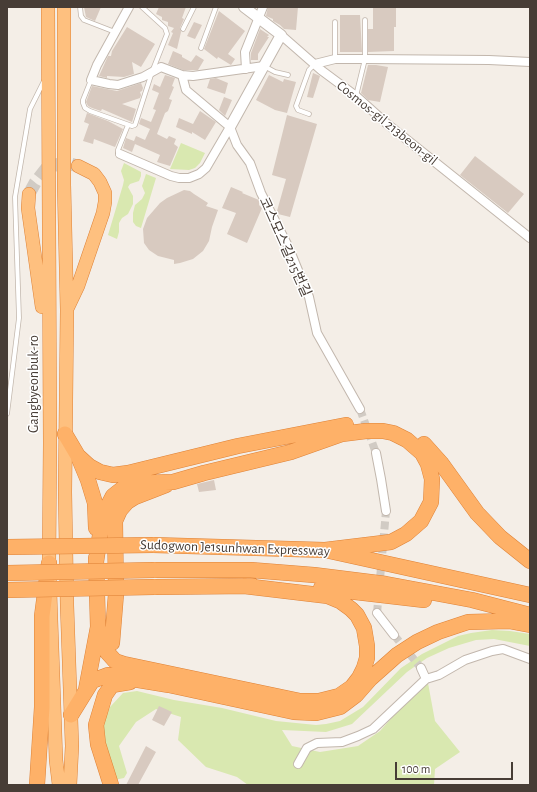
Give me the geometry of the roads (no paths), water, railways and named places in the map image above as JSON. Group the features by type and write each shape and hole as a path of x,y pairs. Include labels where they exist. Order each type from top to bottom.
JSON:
{"highway":[{"name":"Gangbyeonbuk-ro","path":"48,7 50,358 49,564 56,760 55,785"},
{"path":"64,7 64,184 67,310 65,434 66,605 72,746 76,785"},
{"path":"67,310 78,286 106,202 105,193 94,174 78,166"},
{"path":"29,194 28,208 50,358"},
{"path":"78,456 100,472 113,475 128,473 238,446 341,426 374,422 393,424 411,432 429,448 477,513 500,537 530,561"},
{"path":"112,643 116,594 115,521 120,510 127,502 173,482 291,452 342,434 366,431 383,431 393,433 407,440 422,453 428,464 432,479 430,502 421,521 406,534 391,542 325,550"},
{"path":"65,434 78,456 88,480 95,503 98,627 89,734 95,762 105,785"},
{"path":"96,562 103,515 113,496 127,485 138,483 173,482"},
{"name":"Sudogwon Je1sunhwan Expressway","path":"7,547 153,545 325,550 530,595"},
{"path":"37,785 42,707 42,616 49,564"},
{"name":"Sudogwon Je1sunhwan Expressway","path":"7,574 154,570 251,570 314,575 386,584 464,598 530,616"},
{"path":"98,627 102,642 107,652 115,661 124,664 300,701 320,701 332,698 344,694 352,687 364,668 368,646 364,628 357,615 351,609 328,596 244,586"},
{"name":"Sudogwon Je1sunhwan Expressway","path":"7,590 244,586 314,587 426,600 530,616"},
{"path":"71,715 93,688 92,681 108,676 169,685 294,712 316,713 340,707 356,695 370,679 397,655 417,642 438,632 468,622 509,621 530,625"},
{"path":"111,785 98,744 96,726 105,695 112,686 137,680"},
{"path":"70,785 72,746"},
{"name":"Gangbyeonbuk-ro","path":"56,760 59,785"}],"street":[{"path":"129,7 97,65 91,80 109,84 122,84 143,77 161,67 165,67 182,75 199,75 264,66"},
{"name":"Cosmos-gil 213beon-gil","path":"244,7 281,35 316,64 321,70 356,96 386,123 530,238"},
{"path":"246,69 245,52 263,7"},
{"path":"120,154 171,176 189,178 198,174 206,168 281,35"},
{"path":"316,64 335,59 530,62"},
{"name":"코스모스길215번길","path":"182,75 186,90 230,127 237,145 250,163 288,246 309,297 317,333 360,409"},
{"path":"376,453 382,479 386,511"},
{"path":"377,613 394,635"},
{"path":"298,764 307,748 317,744 342,742 373,729 426,679 439,675 465,660 503,648 530,659"},
{"path":"420,668 426,679"}],"lane":[{"path":"80,7 81,16 84,20 115,32"},
{"path":"91,80 83,100 85,108 132,126 136,124 152,72 167,34 165,28 142,7"},
{"path":"183,29 194,7"},
{"path":"201,48 216,7"},
{"path":"356,96 365,59 365,20"},
{"path":"335,22 335,59"},
{"path":"309,114 298,110 296,106 309,70 316,64"},
{"path":"264,66 275,72 288,75"},
{"path":"7,414 19,318 15,197 30,109 48,72"},
{"path":"120,154 118,153 118,150 128,124"}],"tunnel":[{"path":"29,194 35,183 46,169 55,165 67,163 74,165"},
{"path":"360,409 376,453"},
{"path":"377,613 386,511"},
{"path":"394,635 421,668"}]}
